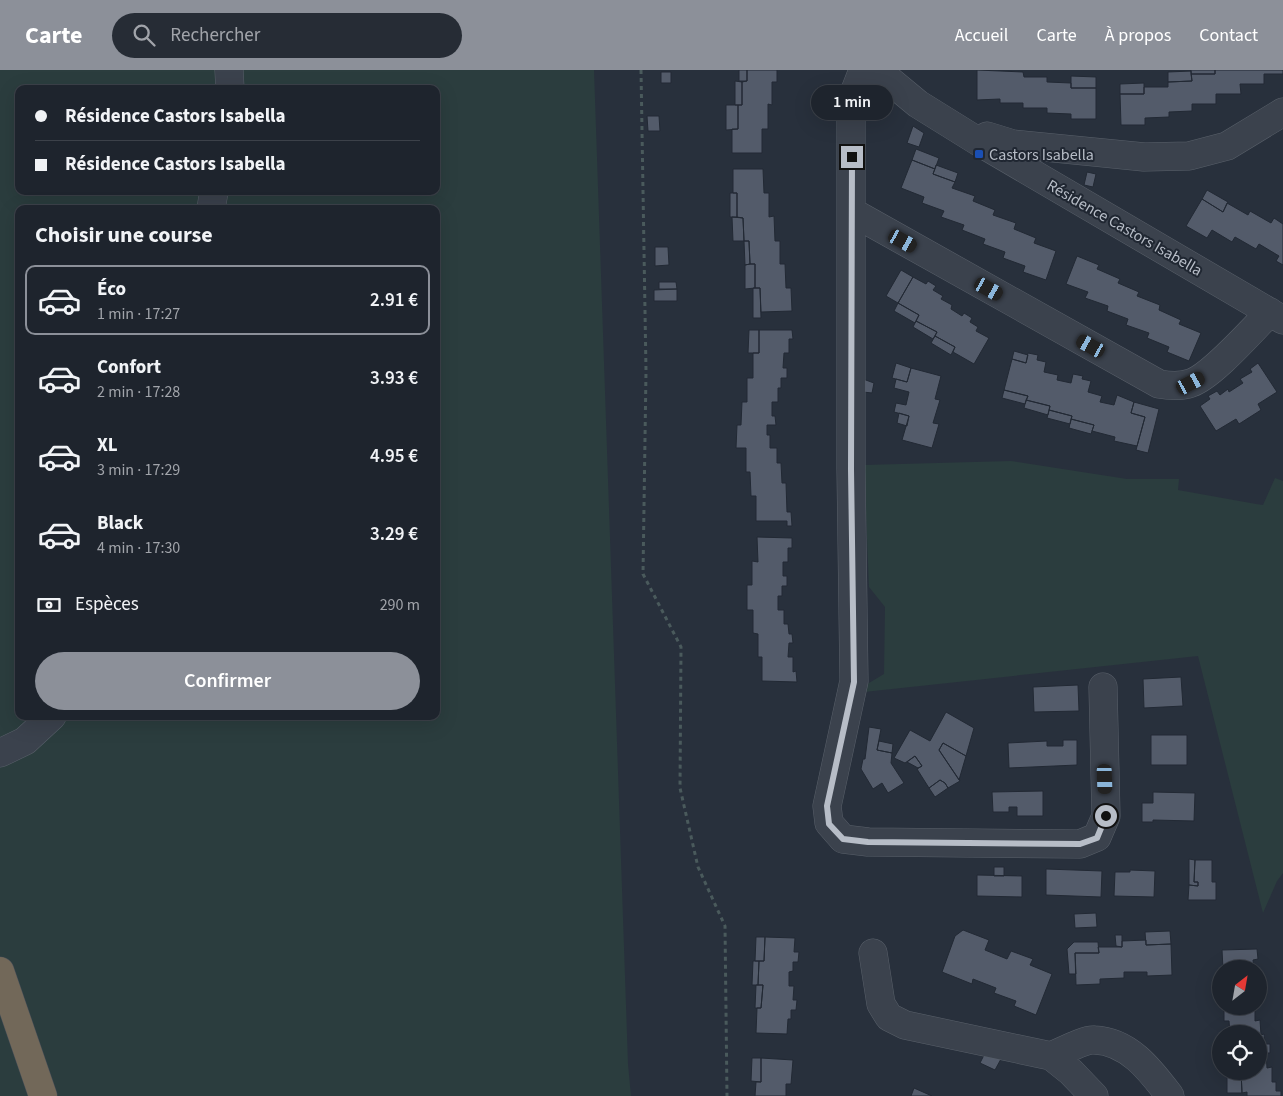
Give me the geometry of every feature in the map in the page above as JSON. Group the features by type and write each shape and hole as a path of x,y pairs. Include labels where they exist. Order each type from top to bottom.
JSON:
{"highway":[{"path":"0,971 42,1096"},
{"path":"0,1017 23,1096"}],"street":[{"path":"230,70 230,85"},
{"path":"863,70 851,101 851,469 854,682 827,806 829,824 843,839 868,842 1080,844 1097,838 1106,816 1103,687"},
{"name":"Résidence Castors Isabella","path":"852,212 1160,384 1174,386 1191,383 1205,375 1276,316 954,127 918,104 878,70"},
{"name":"Résidence Castors Isabella","path":"954,127 1013,144 1144,157 1189,156 1226,146 1283,112"},
{"path":"0,753 25,741 48,720"},
{"path":"873,953 881,1004 889,1017 905,1025 1051,1056 1071,1072 1094,1096"},
{"path":"1051,1056 1093,1039 1124,1048 1150,1070 1170,1096"}],"path":[{"path":"641,70 646,371 643,574 681,647 680,788 698,867 725,926 728,1096"}],"shaded area":[{"path":"0,70 594,70 628,1064 631,1096 0,1096"},
{"path":"1011,461 1127,479 1179,479 1178,490 1263,505 1275,478 1283,481 1283,873 1277,881 1263,913 1198,656 864,692 864,686 884,674 885,607 869,587 864,465"}],"building":[{"path":"739,70 747,70 747,81 739,81"},
{"path":"747,70 777,70 777,82 772,82 772,105 768,104 768,129 762,129 762,153 732,153 732,129 738,129 738,105 742,105 742,82 747,81"},
{"path":"977,70 1023,72 1024,77 1047,77 1047,82 1071,83 1071,88 1096,88 1096,119 1071,119 1071,114 1047,113 1047,108 1023,108 1023,103 1000,103 1000,99 977,100"},
{"path":"1191,70 1215,70 1215,74 1191,74"},
{"path":"1215,70 1283,70 1283,74 1264,74 1264,84 1240,84 1241,94 1216,94 1216,104 1192,104 1192,111 1169,112 1169,117 1145,118 1145,125 1121,125 1120,94 1144,94 1144,87 1168,87 1168,82 1192,81 1191,74 1215,74"},
{"path":"1191,71 1192,81 1168,82 1168,72"},
{"path":"661,72 671,72 671,83 661,83"},
{"path":"1071,76 1096,77 1096,88 1071,88"},
{"path":"735,81 742,82 742,105 735,105"},
{"path":"1144,83 1144,94 1120,94 1120,84"},
{"path":"726,105 738,105 738,129 726,130"},
{"path":"647,116 659,116 660,131 648,131"},
{"path":"913,126 924,133 919,147 907,143"},
{"path":"916,149 939,158 935,169 912,160"},
{"path":"912,160 935,169 933,174 955,182 952,188 975,196 973,201 995,210 993,215 1016,223 1014,229 1036,238 1034,243 1056,251 1046,280 1023,272 1025,266 1003,258 1005,252 983,244 985,239 962,230 964,225 941,217 944,211 922,203 924,197 901,188"},
{"path":"936,165 958,173 955,182 933,174"},
{"path":"733,169 763,169 764,193 769,193 769,217 774,216 775,241 780,241 780,264 785,264 786,288 791,288 792,311 761,312 760,288 755,288 755,264 750,264 749,241 744,241 743,218 737,217 737,193 733,193"},
{"path":"1087,172 1096,174 1093,187 1084,185"},
{"path":"1207,190 1228,202 1223,212 1202,199"},
{"path":"730,193 737,193 737,217 730,217"},
{"path":"1202,199 1223,212 1227,203 1248,215 1250,211 1271,223 1274,218 1283,224 1283,265 1276,261 1279,256 1259,244 1256,249 1235,237 1232,242 1212,230 1207,238 1186,226"},
{"path":"732,217 743,218 744,241 733,241"},
{"path":"744,241 749,241 750,264 745,265"},
{"path":"655,247 668,247 669,265 655,266"},
{"path":"1077,256 1099,265 1097,269 1120,279 1118,283 1139,292 1137,296 1160,305 1159,310 1181,320 1179,324 1201,333 1189,361 1167,352 1169,347 1147,338 1149,333 1126,325 1128,319 1107,311 1108,306 1085,298 1088,292 1066,284"},
{"path":"755,264 755,288 745,289 745,265"},
{"path":"901,270 913,277 898,303 886,296"},
{"path":"913,277 926,284 928,281 936,286 933,290 943,296 941,299 952,305 951,309 962,316 964,313 972,318 970,322 978,327 976,331 989,338 974,364 953,352 955,347 935,336 937,332 916,321 919,315 898,303"},
{"path":"659,282 676,282 677,289 659,289"},
{"path":"753,288 760,288 761,318 753,318"},
{"path":"677,289 677,301 654,301 654,290"},
{"path":"898,303 919,315 915,323 894,311"},
{"path":"916,321 937,332 933,339 913,327"},
{"path":"749,330 759,330 759,353 748,353"},
{"path":"759,330 792,330 793,339 789,339 789,353 784,353 783,368 787,368 787,378 781,378 781,388 778,388 778,402 772,402 772,416 775,416 776,425 767,425 767,435 770,435 770,448 777,448 777,463 781,463 782,483 786,483 787,512 791,512 792,526 787,526 787,521 756,521 756,496 751,496 750,472 746,472 746,448 736,448 737,425 741,425 742,402 747,402 747,378 753,378 753,353 759,353"},
{"path":"935,336 955,347 951,355 931,343"},
{"path":"1014,351 1028,355 1026,363 1012,359"},
{"path":"1028,353 1038,355 1037,360 1046,362 1044,372 1058,375 1057,380 1071,383 1073,374 1083,376 1082,379 1091,381 1088,392 1102,396 1100,402 1114,405 1117,395 1134,402 1131,413 1145,417 1137,446 1114,441 1115,437 1092,431 1094,425 1071,419 1072,416 1049,410 1050,406 1026,400 1028,396 1004,390 1012,359 1026,363"},
{"path":"896,363 911,368 907,382 892,378"},
{"path":"1258,363 1277,392 1258,404 1261,410 1239,424 1236,419 1216,431 1200,406 1210,399 1208,396 1217,391 1220,395 1228,389 1229,392 1243,383 1240,379 1252,372 1250,369"},
{"path":"911,368 941,376 935,399 940,400 933,423 939,424 932,448 902,440 909,416 894,412 896,403 906,405 909,392 894,388 896,379 907,382"},
{"path":"863,379 874,383 872,393 863,392"},
{"path":"1004,390 1028,396 1025,404 1002,398"},
{"path":"1026,400 1050,406 1048,415 1024,408"},
{"path":"1134,402 1159,409 1148,453 1136,450 1145,417 1131,413"},
{"path":"1049,410 1072,416 1070,424 1047,418"},
{"path":"899,413 909,416 907,426 897,423"},
{"path":"1071,419 1094,425 1091,434 1069,428"},
{"path":"757,537 792,538 792,548 788,548 788,562 783,562 783,576 787,576 787,586 782,586 782,596 778,596 778,610 784,610 784,624 788,624 789,634 792,634 793,643 789,643 788,657 793,657 793,672 796,671 797,682 762,681 762,657 758,657 758,634 753,633 753,610 747,610 747,585 752,585 752,561 758,562"},
{"path":"1181,677 1183,706 1144,708 1143,679"},
{"path":"1078,685 1079,711 1034,712 1033,687"},
{"path":"946,712 974,728 966,756 943,743 939,750 960,781 948,788 940,780 929,788 917,769 922,766 915,756 905,763 894,758 910,730 930,741"},
{"path":"869,727 881,729 877,750 892,753 891,763 904,783 888,793 882,783 873,789 861,769 863,759 865,759"},
{"path":"1151,735 1187,735 1187,765 1151,765"},
{"path":"1063,740 1077,740 1077,765 1009,768 1008,743 1047,741 1047,746 1063,746"},
{"path":"879,741 893,744 892,753 877,750"},
{"path":"943,743 966,756 959,780 939,750"},
{"path":"915,756 922,766 918,768 907,762"},
{"path":"940,780 948,788 935,797 929,788"},
{"path":"1043,791 1043,816 1017,816 1017,807 1009,807 1009,812 993,812 992,792"},
{"path":"1153,792 1195,793 1194,821 1153,820 1153,822 1142,822 1142,803 1153,803"},
{"path":"1189,859 1195,860 1194,882 1198,882 1198,886 1189,885"},
{"path":"1195,860 1212,860 1212,882 1216,882 1216,900 1188,900 1189,885 1198,886 1198,882 1194,882"},
{"path":"994,867 1004,867 1004,876 994,876"},
{"path":"1046,869 1102,871 1101,897 1046,895"},
{"path":"1130,870 1155,871 1154,897 1114,896 1115,872 1130,872"},
{"path":"977,875 1022,876 1022,897 977,896"},
{"path":"1096,913 1097,927 1075,928 1074,914"},
{"path":"963,930 989,940 985,950 1007,959 1011,951 1033,959 1030,965 1052,974 1036,1015 1014,1006 1016,1001 994,993 996,988 973,979 972,984 942,972 955,936"},
{"path":"1170,931 1171,944 1146,945 1145,932"},
{"path":"1115,935 1122,935 1122,947 1116,946"},
{"path":"756,937 765,937 764,961 755,961"},
{"path":"765,937 795,938 794,952 799,952 798,962 793,962 793,971 789,972 789,986 794,986 793,1000 797,1000 796,1010 791,1010 791,1019 788,1019 787,1034 756,1033 757,1008 761,1008 763,985 758,985 759,961 764,961"},
{"path":"1146,940 1146,945 1171,944 1172,975 1147,976 1147,972 1124,972 1124,978 1100,979 1100,984 1076,985 1075,953 1099,953 1098,947 1122,947 1122,941"},
{"path":"1074,942 1098,942 1099,953 1075,953 1076,974 1069,974 1067,949"},
{"path":"1257,949 1258,959 1223,960 1222,950"},
{"path":"753,961 759,961 758,985 752,985"},
{"path":"756,985 763,985 761,1008 755,1008"},
{"path":"1224,1015 1255,1015 1255,1021 1260,1020 1260,1025 1229,1025 1229,1021 1224,1021"},
{"path":"1267,1044 1270,1044 1270,1053 1267,1053"},
{"path":"984,1055 1001,1059 995,1070 980,1063"},
{"path":"752,1058 761,1058 761,1082 751,1081"},
{"path":"761,1058 793,1060 791,1084 786,1084 786,1096 755,1096 756,1082 761,1082"},
{"path":"1272,1067 1272,1082 1276,1082 1276,1091 1281,1091 1281,1096 1247,1096 1247,1092 1242,1093 1241,1080 1267,1080 1267,1068"},
{"path":"1227,1080 1241,1080 1242,1093 1227,1093"},
{"path":"914,1088 932,1096 911,1096"}],"place":[{"name":"Castors Isabella","path":"979,154"}],"route":[{"path":"852,157 851,469 854,682 827,806 829,824 843,839 868,842 1080,844 1097,838 1106,816"}]}
